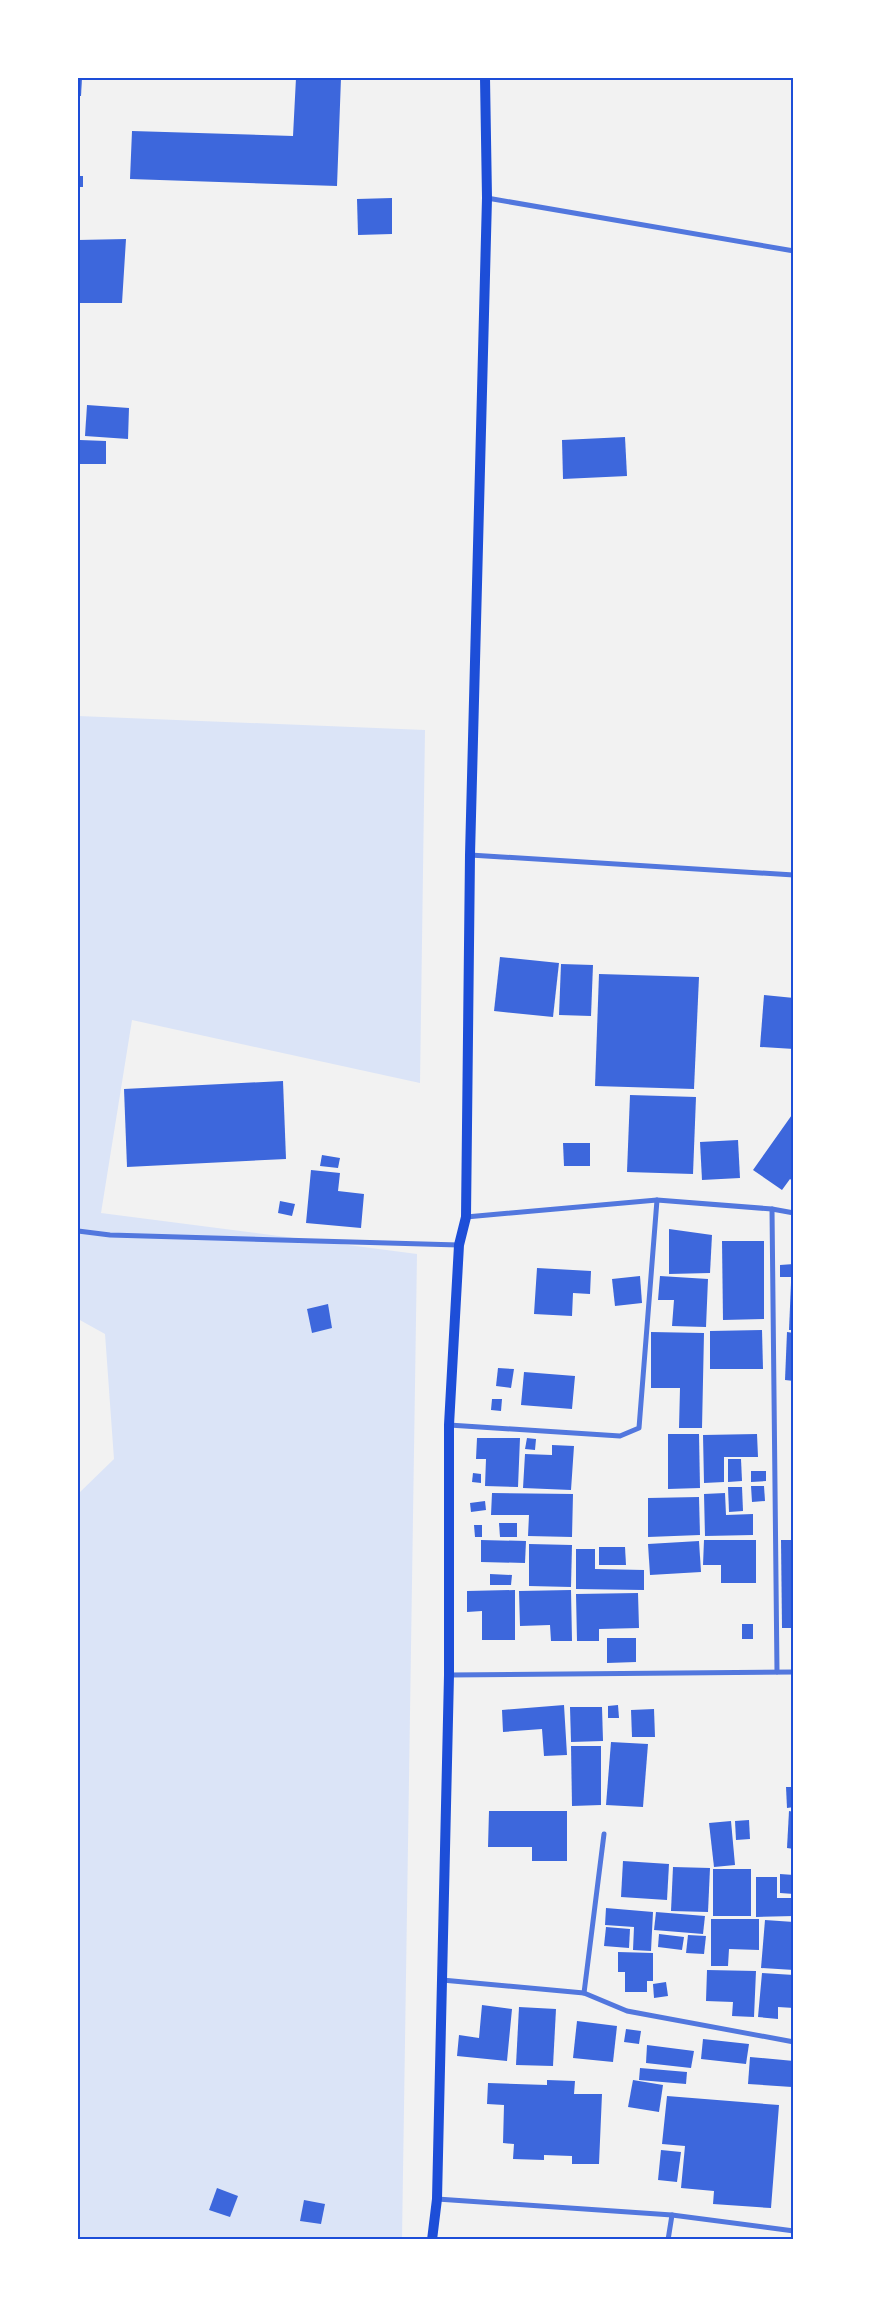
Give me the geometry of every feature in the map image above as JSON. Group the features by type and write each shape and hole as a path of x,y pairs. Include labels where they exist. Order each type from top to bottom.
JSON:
{"main road":[{"path":"432,2240 437,2199 449,1675 449,1425 459,1245 466,1217 470,854 488,198 486,78"}],"street":[{"path":"488,198 794,251"},
{"path":"470,854 794,875"},
{"path":"449,1425 620,1436 639,1428 657,1200"},
{"path":"466,1217 657,1200 772,1209 794,1213"},
{"path":"772,1209 776,1672"},
{"path":"78,1231 110,1235 459,1245"},
{"path":"449,1675 794,1672"},
{"path":"584,1993 604,1834"},
{"path":"442,1980 584,1993 627,2011 794,2042"},
{"path":"437,2199 672,2215 794,2231"},
{"path":"668,2240 672,2215"}],"shaded area":[{"path":"78,716 425,730 420,1083 132,1020 101,1213 417,1254 402,2239 78,2240 78,1494 114,1459 105,1334 78,1319"}],"building":[{"path":"78,78 82,78 81,96 78,96"},
{"path":"296,78 341,78 337,186 130,179 132,131 293,136"},
{"path":"78,176 83,176 83,187 78,187"},
{"path":"392,198 392,234 358,235 357,199"},
{"path":"126,239 122,303 78,303 78,240"},
{"path":"87,405 129,408 128,439 85,436"},
{"path":"625,437 627,476 563,479 562,440"},
{"path":"80,440 106,441 106,464 79,464"},
{"path":"500,957 559,963 553,1017 494,1011"},
{"path":"561,964 593,965 591,1016 559,1015"},
{"path":"599,974 699,977 694,1089 595,1086"},
{"path":"764,995 794,998 794,1049 760,1047"},
{"path":"283,1081 286,1159 127,1167 124,1089"},
{"path":"630,1095 696,1097 693,1174 627,1172"},
{"path":"794,1112 794,1182 790,1179 782,1190 753,1170"},
{"path":"738,1140 740,1178 702,1180 700,1142"},
{"path":"563,1143 590,1143 590,1166 564,1166"},
{"path":"322,1155 340,1158 338,1168 320,1166"},
{"path":"311,1170 340,1173 338,1191 364,1194 361,1228 306,1223"},
{"path":"280,1201 295,1204 292,1216 278,1213"},
{"path":"669,1229 712,1235 710,1273 669,1274"},
{"path":"722,1241 764,1241 764,1319 723,1320"},
{"path":"794,1264 794,1277 780,1277 780,1265"},
{"path":"537,1268 591,1271 590,1294 573,1293 572,1316 534,1314"},
{"path":"640,1276 642,1303 615,1306 612,1279"},
{"path":"660,1276 708,1279 706,1327 672,1326 674,1300 658,1300"},
{"path":"791,1283 794,1283 794,1330 789,1330"},
{"path":"328,1304 332,1328 312,1333 307,1309"},
{"path":"762,1330 763,1369 710,1369 710,1331"},
{"path":"651,1332 704,1333 702,1428 679,1428 680,1388 651,1388"},
{"path":"787,1332 794,1333 794,1381 785,1380"},
{"path":"498,1368 514,1369 511,1388 496,1386"},
{"path":"524,1372 575,1376 572,1409 521,1405"},
{"path":"492,1399 502,1399 501,1411 491,1410"},
{"path":"668,1434 699,1434 700,1488 668,1489"},
{"path":"757,1434 758,1457 724,1457 724,1482 704,1483 703,1435"},
{"path":"477,1438 520,1438 518,1487 485,1486 486,1459 476,1459"},
{"path":"527,1438 536,1439 535,1450 525,1449"},
{"path":"552,1445 574,1446 571,1490 523,1488 525,1454 552,1455"},
{"path":"728,1459 741,1459 742,1481 728,1482"},
{"path":"751,1471 766,1471 766,1481 751,1482"},
{"path":"473,1473 481,1474 481,1483 472,1482"},
{"path":"751,1486 764,1486 765,1501 752,1502"},
{"path":"728,1487 742,1487 743,1511 729,1512"},
{"path":"492,1493 573,1494 572,1537 528,1536 529,1515 491,1515"},
{"path":"725,1493 726,1515 753,1514 753,1535 705,1536 704,1494"},
{"path":"699,1497 700,1535 648,1537 648,1498"},
{"path":"485,1501 486,1510 471,1512 470,1503"},
{"path":"499,1523 517,1523 517,1537 500,1537"},
{"path":"474,1525 482,1525 482,1537 475,1537"},
{"path":"481,1540 526,1541 525,1563 481,1562"},
{"path":"704,1540 756,1540 756,1583 721,1583 721,1565 703,1565"},
{"path":"781,1540 794,1540 794,1628 782,1628"},
{"path":"699,1541 701,1572 650,1575 648,1544"},
{"path":"529,1544 572,1545 571,1587 529,1586"},
{"path":"599,1547 625,1547 626,1565 599,1565"},
{"path":"576,1549 595,1549 595,1569 644,1570 644,1590 576,1589"},
{"path":"490,1574 512,1575 511,1585 490,1585"},
{"path":"515,1590 515,1640 482,1640 482,1611 467,1612 467,1591"},
{"path":"571,1590 572,1641 551,1641 550,1625 520,1626 519,1591"},
{"path":"638,1593 639,1628 599,1629 599,1641 577,1641 576,1594"},
{"path":"742,1624 753,1624 753,1639 742,1639"},
{"path":"607,1638 636,1638 636,1662 607,1663"},
{"path":"564,1705 567,1755 544,1756 542,1729 503,1732 502,1710"},
{"path":"618,1705 619,1718 608,1718 608,1706"},
{"path":"570,1707 602,1707 603,1741 571,1742"},
{"path":"654,1709 655,1737 632,1737 631,1710"},
{"path":"611,1742 648,1744 643,1807 606,1805"},
{"path":"571,1746 601,1746 601,1805 572,1806"},
{"path":"786,1787 794,1787 794,1807 787,1808"},
{"path":"489,1811 567,1811 567,1861 532,1861 532,1847 488,1847"},
{"path":"789,1811 794,1812 794,1849 787,1848"},
{"path":"749,1820 750,1839 736,1840 735,1821"},
{"path":"731,1821 735,1865 714,1867 709,1823"},
{"path":"623,1861 669,1864 667,1900 621,1897"},
{"path":"673,1867 710,1868 708,1912 671,1911"},
{"path":"713,1869 751,1869 751,1916 713,1916"},
{"path":"780,1874 794,1875 794,1894 780,1893"},
{"path":"756,1877 777,1877 777,1898 794,1898 794,1916 756,1917"},
{"path":"606,1908 653,1912 651,1951 633,1950 634,1927 605,1925"},
{"path":"656,1912 705,1916 703,1934 654,1930"},
{"path":"711,1919 759,1919 759,1950 729,1949 728,1966 711,1966"},
{"path":"765,1920 794,1922 794,1970 761,1968"},
{"path":"606,1927 630,1929 629,1948 604,1946"},
{"path":"659,1934 684,1937 682,1950 658,1947"},
{"path":"688,1935 706,1936 704,1954 686,1953"},
{"path":"618,1952 653,1953 653,1981 647,1981 647,1992 625,1992 625,1972 618,1972"},
{"path":"707,1970 756,1971 754,2017 732,2016 733,2002 706,2001"},
{"path":"762,1973 794,1975 794,2008 778,2007 778,2019 758,2017"},
{"path":"666,1982 668,1996 654,1998 653,1984"},
{"path":"482,2005 512,2009 507,2061 457,2056 459,2035 479,2038"},
{"path":"519,2007 556,2009 553,2066 516,2065"},
{"path":"577,2021 617,2026 613,2062 573,2058"},
{"path":"626,2029 641,2031 639,2044 624,2042"},
{"path":"703,2039 749,2044 746,2064 701,2059"},
{"path":"647,2045 694,2051 691,2068 646,2063"},
{"path":"750,2057 794,2061 792,2087 748,2084"},
{"path":"640,2068 687,2072 686,2084 639,2080"},
{"path":"547,2080 575,2081 574,2094 602,2094 599,2164 572,2164 572,2156 544,2155 544,2160 513,2159 514,2144 503,2143 504,2105 487,2104 488,2083 547,2085"},
{"path":"633,2080 663,2085 659,2112 628,2107"},
{"path":"667,2096 779,2105 771,2208 713,2204 714,2191 681,2188 685,2146 662,2144"},
{"path":"661,2150 681,2152 677,2182 658,2180"},
{"path":"217,2188 238,2196 230,2217 209,2210"},
{"path":"304,2200 325,2204 321,2224 300,2221"}]}
